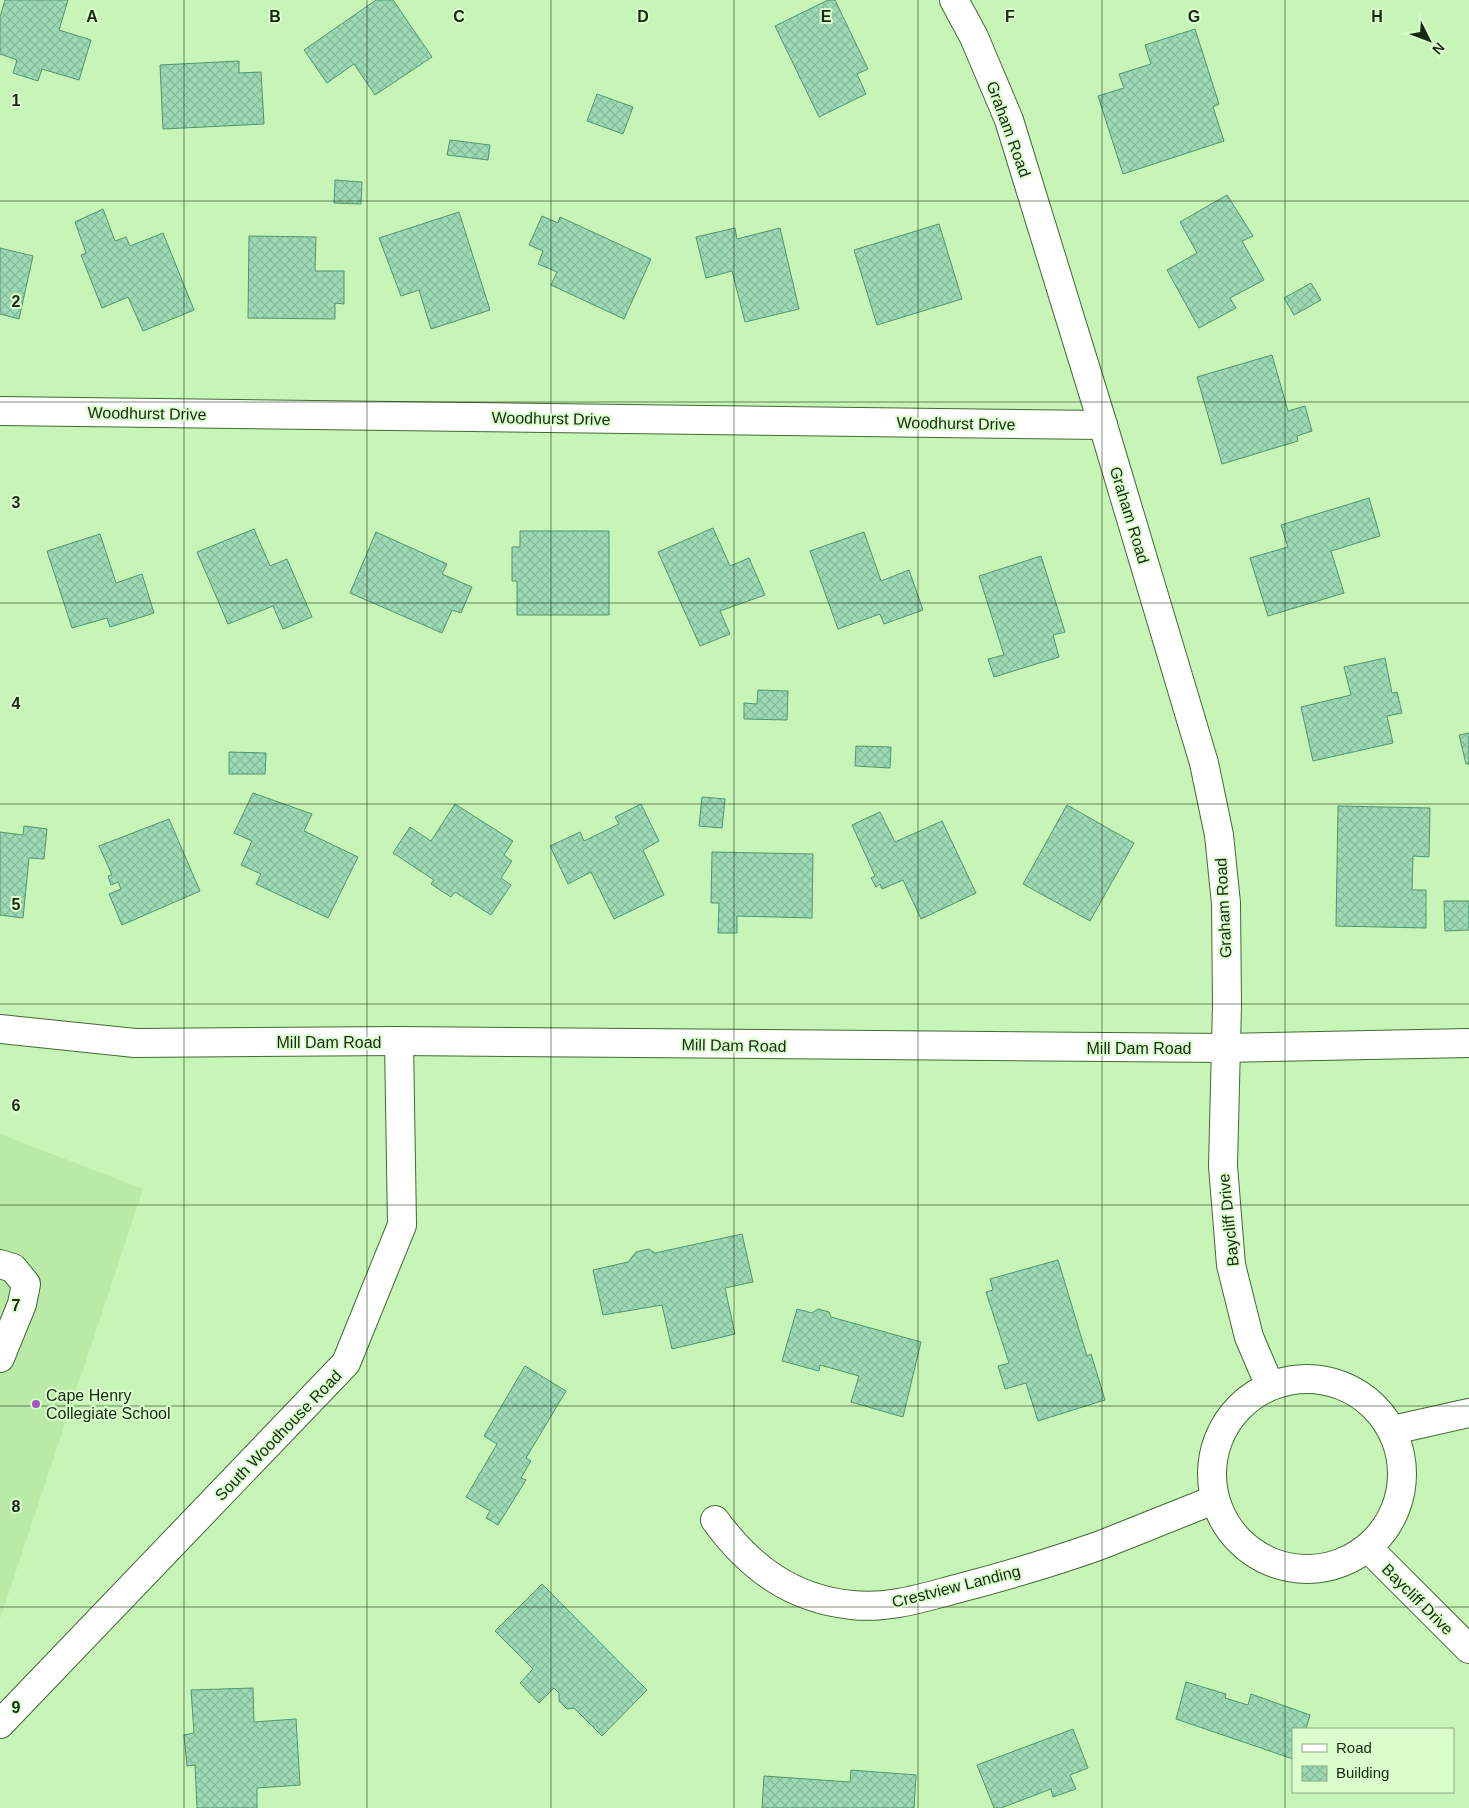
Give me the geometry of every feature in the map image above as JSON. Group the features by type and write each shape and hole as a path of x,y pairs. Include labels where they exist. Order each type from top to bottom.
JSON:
{"street":[{"name":"Graham Road","path":"954,0 974,37 1009,120 1204,763 1219,835 1226,903 1227,1005 1225,1048"},
{"name":"Woodhurst Drive","path":"0,411 1103,425"},
{"name":"Mill Dam Road","path":"0,1029 136,1043 399,1041 1225,1048 1469,1043"},
{"name":"South Woodhouse Road","path":"0,1724 346,1363 402,1225 399,1041"},
{"name":"Baycliff Drive","path":"1225,1048 1223,1166 1231,1265 1249,1337 1270,1386"},
{"path":"0,1264 13,1268 26,1284 22,1304 0,1358"},
{"path":"1293,1379 1316,1379 1340,1384 1361,1395 1379,1411 1393,1430 1401,1455 1402,1481 1397,1506 1386,1529 1368,1548 1344,1563 1318,1570 1291,1569 1265,1561 1242,1546 1225,1525 1214,1500 1211,1473 1216,1445 1228,1421 1246,1400 1270,1386 1293,1379"},
{"path":"1393,1430 1469,1413"},
{"name":"Crestview Landing","path":"715,1520 729,1540 757,1568 777,1581 813,1598 853,1606 900,1604 979,1584 1096,1546 1214,1500"},
{"name":"Baycliff Drive","path":"1368,1548 1469,1649"}],"shaded area":[{"name":"Cape Henry Collegiate School","path":"0,1134 143,1189 0,1619"}],"building":[{"path":"5,0 68,0 59,30 91,40 79,80 42,69 38,81 13,73 17,60 0,54 0,17"},
{"path":"376,0 393,0 432,57 375,95 354,64 327,83 304,50"},
{"path":"828,0 835,0 868,69 857,74 866,94 819,117 775,26"},
{"path":"1195,29 1219,104 1213,107 1224,141 1123,174 1098,96 1124,88 1119,74 1151,64 1145,45"},
{"path":"239,61 239,73 261,72 264,124 163,129 160,65"},
{"path":"597,94 633,107 623,134 587,121"},
{"path":"450,140 490,145 488,160 447,155"},
{"path":"335,180 362,182 361,204 334,203"},
{"path":"1227,195 1253,236 1242,241 1264,280 1230,298 1236,308 1199,328 1167,270 1197,253 1180,222"},
{"path":"103,209 115,241 126,237 130,246 163,233 194,310 143,331 128,297 102,308 81,255 86,253 75,222"},
{"path":"459,212 490,310 431,329 419,290 401,296 379,238"},
{"path":"542,216 558,223 560,217 651,259 624,319 551,285 557,272 538,264 543,251 529,245"},
{"path":"939,224 962,299 877,325 854,250"},
{"path":"735,228 737,239 780,228 799,309 745,322 732,271 706,278 696,237"},
{"path":"249,236 316,237 315,271 344,271 344,304 335,303 335,319 248,318"},
{"path":"0,248 33,256 19,319 0,314"},
{"path":"1311,283 1321,300 1294,315 1284,298"},
{"path":"1272,355 1288,411 1305,406 1312,431 1297,436 1298,441 1222,464 1197,377"},
{"path":"1369,498 1380,536 1331,551 1344,593 1268,616 1250,558 1288,547 1281,525"},
{"path":"713,528 730,566 749,558 765,595 720,611 730,634 700,646 658,552"},
{"path":"254,529 270,566 287,559 312,617 283,629 273,606 228,624 197,552"},
{"path":"520,531 609,531 609,615 517,615 517,581 512,581 512,547 520,547"},
{"path":"376,532 447,564 442,574 472,587 461,613 452,610 442,633 350,593"},
{"path":"864,532 881,581 909,570 923,610 884,624 880,614 838,629 810,551"},
{"path":"100,534 116,583 142,574 154,613 110,627 107,618 72,628 47,551"},
{"path":"1041,556 1065,632 1053,635 1059,657 994,677 988,659 1004,655 979,576"},
{"path":"1385,658 1392,693 1397,692 1402,713 1387,716 1393,743 1313,761 1301,707 1351,695 1344,667"},
{"path":"758,690 788,691 787,720 744,719 744,703 757,704"},
{"path":"1469,733 1469,764 1466,764 1459,735"},
{"path":"856,746 891,747 890,768 855,766"},
{"path":"229,752 266,753 265,774 229,774"},
{"path":"253,793 312,814 304,831 358,857 328,918 256,884 261,874 241,865 252,841 234,833"},
{"path":"702,797 725,799 722,828 699,826"},
{"path":"455,804 513,841 504,855 512,861 501,878 511,885 491,915 455,892 451,897 431,884 434,880 393,853 410,827 431,841"},
{"path":"641,804 659,841 643,850 664,895 614,919 591,872 568,884 550,846 580,832 584,841 619,824 615,817"},
{"path":"1067,805 1134,843 1090,921 1023,884"},
{"path":"1338,806 1430,808 1429,857 1413,856 1412,890 1426,890 1426,928 1336,926"},
{"path":"880,812 895,842 942,821 976,893 921,919 903,880 882,889 880,884 876,887 871,878 875,876 852,825"},
{"path":"169,819 200,891 122,925 109,894 121,889 118,882 111,885 108,876 112,875 99,846"},
{"path":"24,826 47,829 44,859 29,858 23,918 0,915 0,832 23,835"},
{"path":"712,852 813,854 812,918 737,916 737,933 718,933 719,903 711,903"},
{"path":"1444,901 1469,901 1469,930 1445,931"},
{"path":"742,1234 753,1282 725,1288 735,1334 672,1349 662,1305 603,1315 593,1270 628,1262 636,1252 649,1249 655,1253"},
{"path":"1058,1260 1087,1356 1091,1354 1105,1400 1038,1421 1026,1383 1005,1389 998,1366 1009,1363 986,1292 993,1290 990,1279"},
{"path":"797,1309 812,1313 818,1309 829,1312 831,1317 921,1342 903,1417 851,1402 859,1376 820,1365 819,1371 782,1361"},
{"path":"525,1366 566,1391 526,1458 531,1461 521,1478 526,1480 498,1525 486,1518 490,1511 466,1497 497,1444 484,1436"},
{"path":"542,1584 647,1690 602,1736 574,1708 567,1709 559,1701 559,1693 554,1688 539,1703 520,1683 533,1669 495,1631"},
{"path":"1186,1682 1226,1694 1225,1698 1248,1705 1251,1694 1310,1715 1306,1728 1292,1728 1292,1759 1176,1719"},
{"path":"253,1688 254,1722 296,1719 300,1785 257,1788 257,1808 197,1808 195,1765 187,1766 184,1735 194,1733 191,1690"},
{"path":"1073,1729 1088,1768 1070,1775 1076,1789 1053,1797 1051,1789 1001,1808 994,1808 977,1765"},
{"path":"851,1770 916,1775 914,1808 762,1808 764,1776 850,1782"}],"place":[{"name":"Cape Henry Collegiate School","path":"36,1404"}]}
